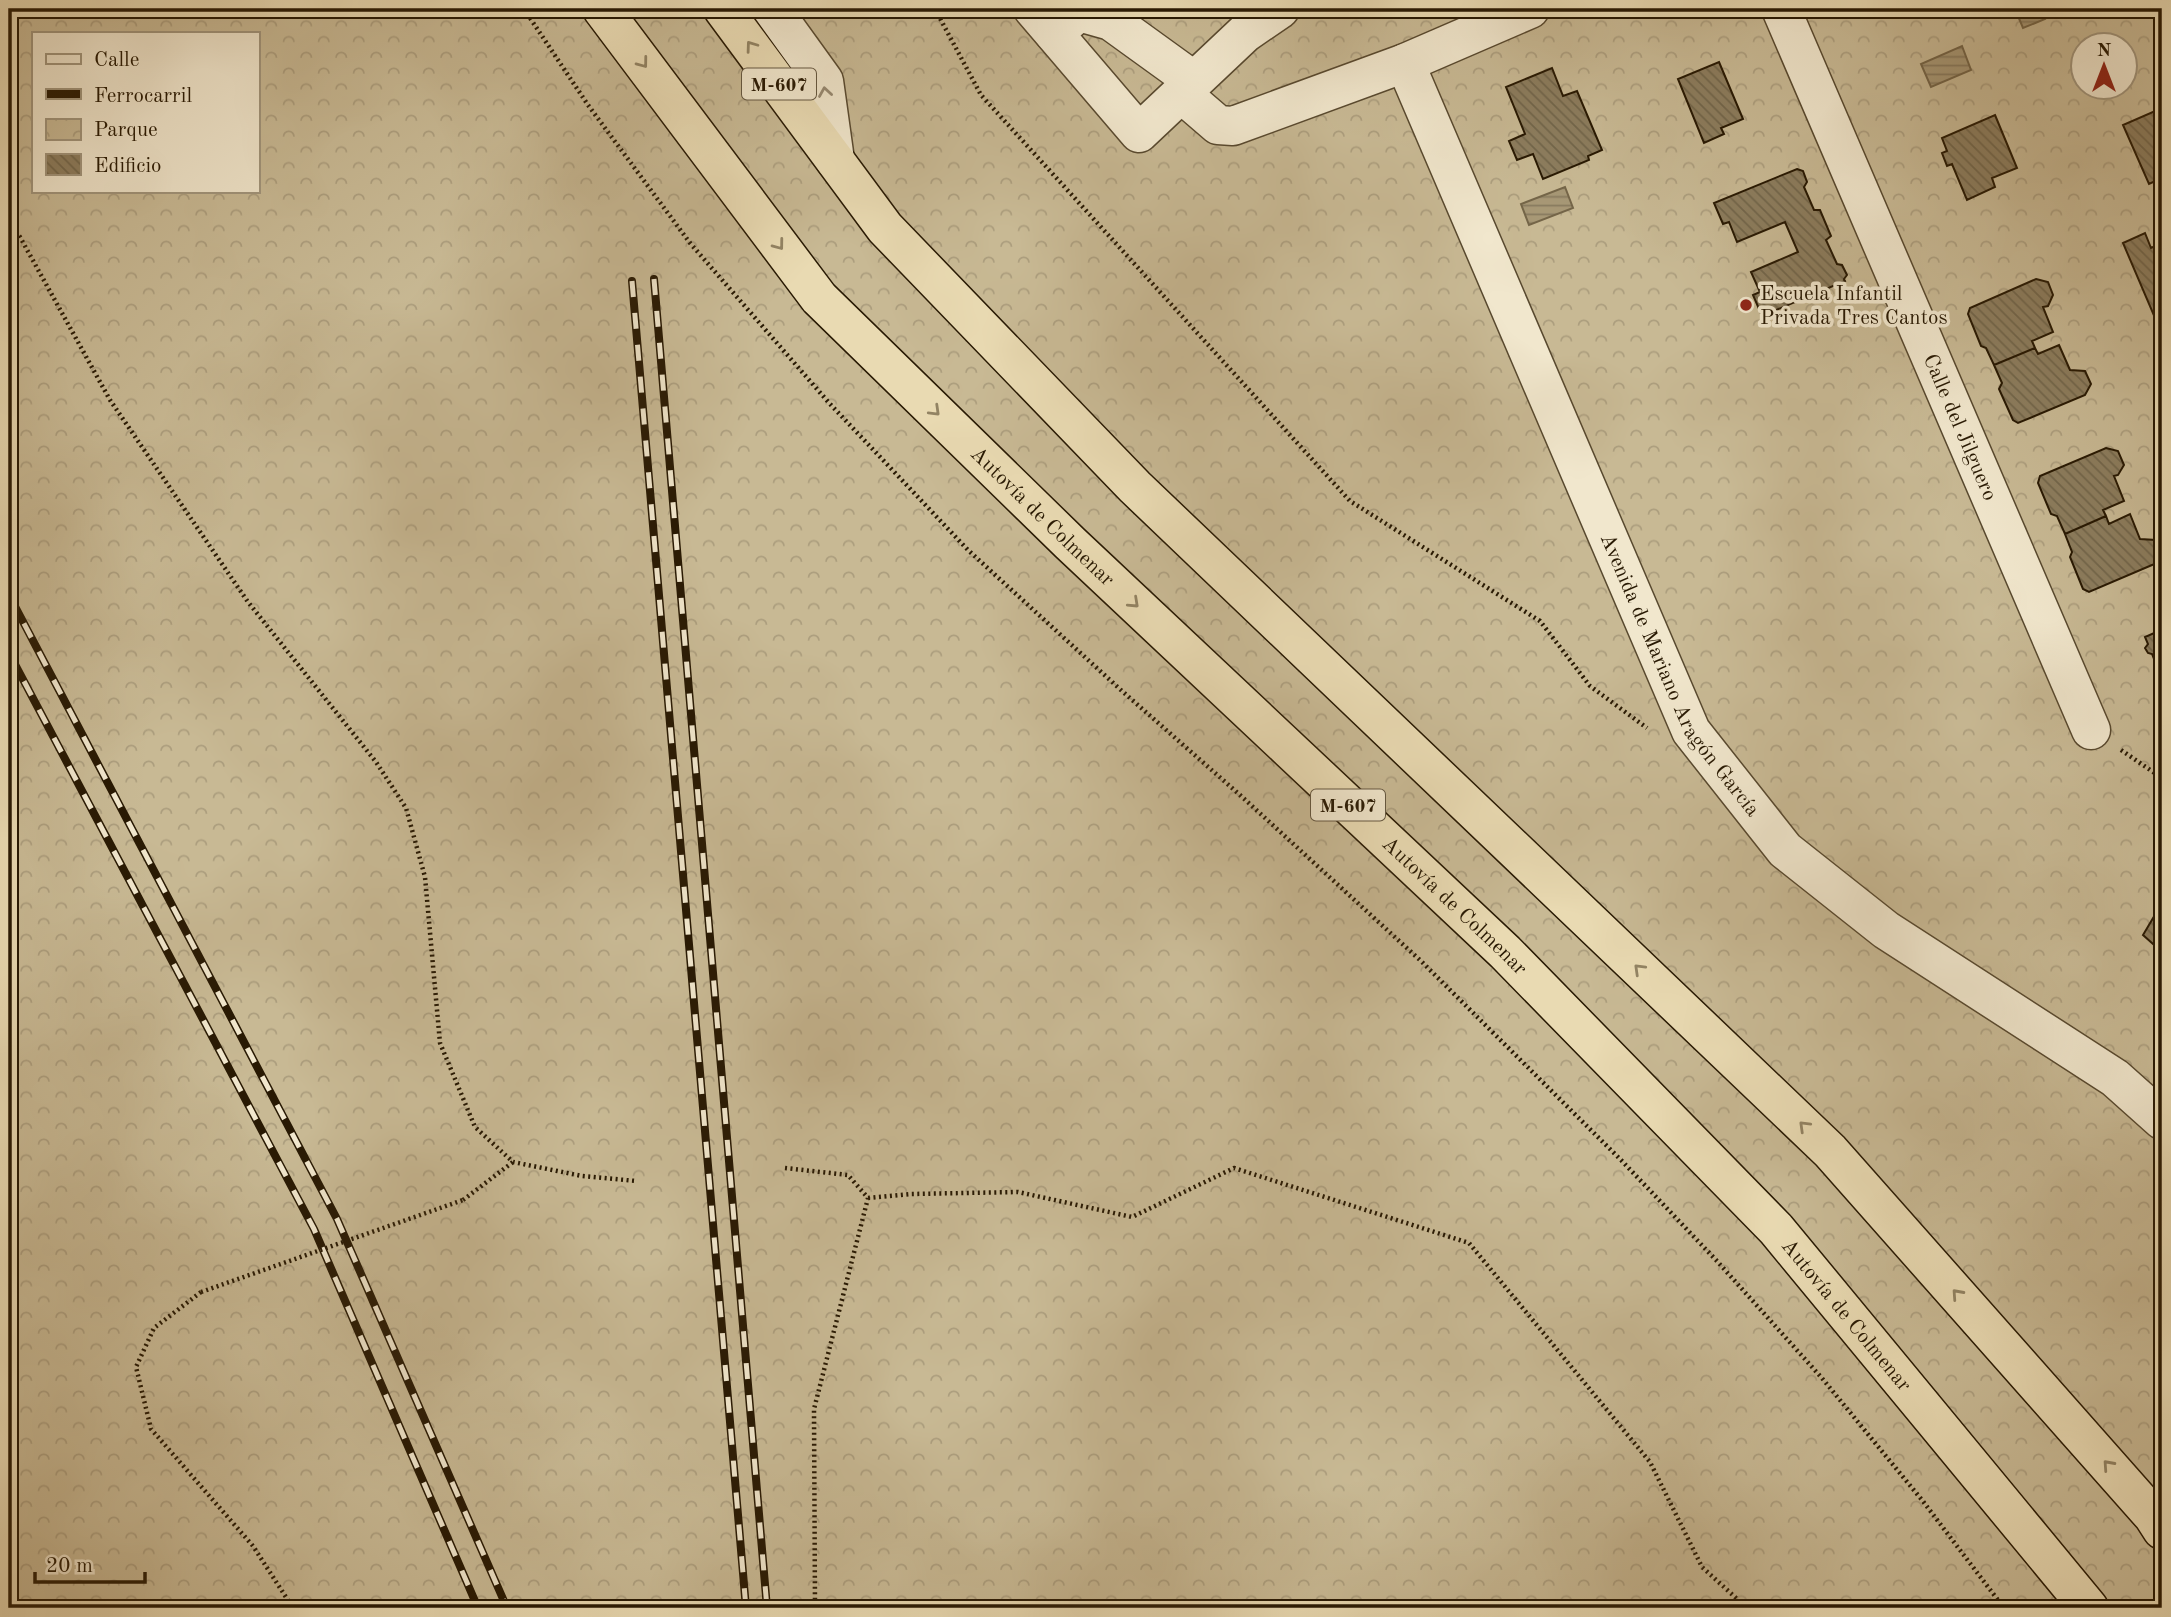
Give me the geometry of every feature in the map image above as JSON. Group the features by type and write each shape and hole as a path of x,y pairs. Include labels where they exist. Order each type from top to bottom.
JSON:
{"highway":[{"name":"Autovía de Colmenar","path":"602,9 819,299 1080,553 1505,953 1776,1228 2089,1608"},
{"name":"M-607","path":"723,9 886,228 1135,487 1830,1151 2159,1523"}],"street":[{"path":"772,9 824,81 835,160"},
{"path":"1280,9 1245,33 1188,88 1139,133 1043,21 1079,12 1111,21 1188,88 1219,125 1233,126 1405,63 1530,9"},
{"name":"Calle del Jilguero","path":"1782,9 2091,730"},
{"name":"Avenida de Mariano Aragón García","path":"1405,63 1691,731 1785,850 1886,930 2115,1078 2162,1120"}],"path":[{"path":"524,9 588,105 690,243 830,404 968,550 1420,961 1621,1160 1821,1377 1922,1500 2004,1608"},
{"path":"935,9 981,95 1350,501 1540,621 1590,686 1655,733"},
{"path":"9,223 20,237 110,400 248,602 376,762 406,808 425,877 440,1043 475,1127 513,1162 582,1176 636,1181"},
{"path":"2091,730 2162,778"},
{"path":"293,1608 253,1546 151,1429 136,1367 154,1328 201,1292 463,1200 513,1162"},
{"path":"785,1168 848,1175 868,1198"},
{"path":"868,1198 911,1194 1018,1192 1132,1217 1234,1168 1469,1243 1650,1462 1702,1567 1748,1608"},
{"path":"815,1608 814,1409 868,1198"}],"green space":[{"path":"9,9 2162,9 2162,1608 9,1608"}],"shaded area":[{"path":"2015,9 2041,9 2045,19 2023,28"},
{"path":"1962,46 1971,70 1931,87 1921,64"},
{"path":"1565,187 1573,208 1529,225 1521,204"}],"building":[{"path":"1719,62 1743,119 1721,128 1724,134 1704,143 1678,79"},
{"path":"1552,68 1563,96 1577,91 1602,150 1588,156 1589,160 1543,179 1533,154 1517,160 1509,141 1525,134 1506,87"},
{"path":"2162,108 2162,178 2149,184 2123,125"},
{"path":"1995,115 2017,168 1992,178 1995,187 1967,200 1952,164 1947,166 1942,153 1947,151 1942,138"},
{"path":"1797,169 1803,171 1807,182 1804,187 1814,210 1820,210 1831,236 1826,240 1837,264 1842,265 1847,275 1845,281 1762,316 1753,295 1760,292 1751,272 1798,252 1785,222 1737,242 1729,222 1723,224 1714,203"},
{"path":"2145,233 2151,248 2162,243 2162,323 2158,325 2123,243"},
{"path":"2036,279 2048,282 2053,295 2048,306 2043,307 2053,332 2032,341 2035,348 1994,365 1986,348 1981,346 1968,314 1970,308"},
{"path":"2059,345 2070,370 2085,371 2091,384 2085,395 2018,423 2013,420 1999,389 2002,383 1994,365 2035,348 2038,354"},
{"path":"2106,448 2118,451 2124,465 2118,475 2114,476 2124,501 2103,510 2106,516 2065,534 2057,516 2051,514 2038,483 2040,476"},
{"path":"2130,514 2140,539 2156,540 2162,554 2155,564 2089,592 2083,589 2070,557 2072,552 2065,534 2106,516 2109,524"},
{"path":"2162,630 2162,679 2152,654 2145,648 2148,644 2145,637"},
{"path":"2162,903 2162,952 2143,935"}],"railway":[{"path":"654,279 767,1608"},
{"path":"632,281 746,1608"},
{"path":"9,595 337,1219 507,1608"},
{"path":"9,653 314,1229 478,1608"}],"place":[{"name":"Escuela Infantil Privada Tres Cantos","path":"1746,305"}]}
